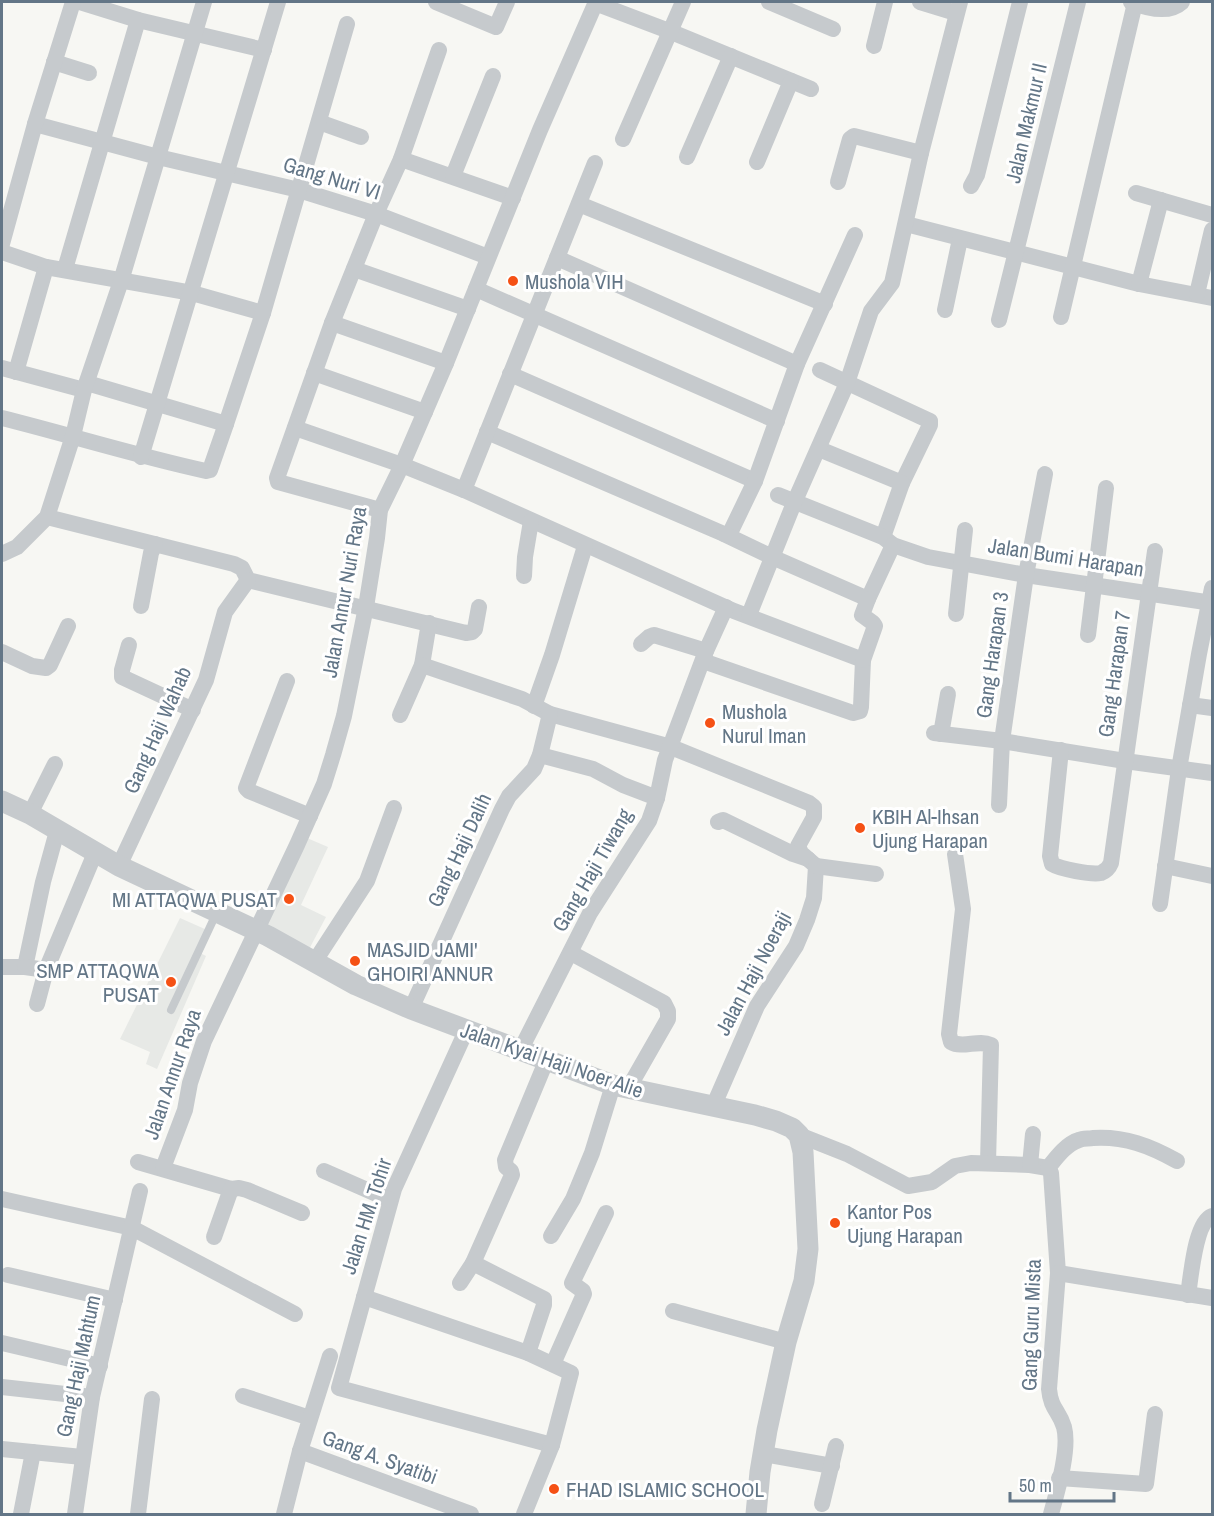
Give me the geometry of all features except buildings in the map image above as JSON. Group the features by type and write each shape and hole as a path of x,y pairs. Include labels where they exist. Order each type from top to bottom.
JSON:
{"street":[{"path":"2,244 35,124 73,2"},
{"path":"80,2 138,20 264,50"},
{"path":"2,554 17,547 47,517 204,2"},
{"path":"141,457 278,2"},
{"path":"436,2 496,27 507,2"},
{"path":"596,2 811,89"},
{"name":"Jalan Annur Nuri Raya","path":"255,931 324,784 344,716 366,607 380,510 446,363 540,130 596,2"},
{"path":"624,139 683,2"},
{"path":"769,2 833,29"},
{"path":"874,46 885,2"},
{"path":"749,615 794,503 847,382 871,311 892,283 921,153 958,7 920,2"},
{"path":"971,186 979,165 1020,2"},
{"name":"Jalan Makmur II","path":"999,320 1078,2"},
{"path":"1061,317 1133,2 1149,7 1171,9 1182,2"},
{"path":"65,269 138,20"},
{"path":"2,418 73,436 141,457 209,471 263,313 347,24"},
{"path":"380,510 278,482 279,471 332,323 401,159 439,50"},
{"path":"687,157 731,56"},
{"path":"54,62 89,73"},
{"path":"453,176 493,76"},
{"path":"757,162 791,81"},
{"path":"319,122 361,137"},
{"name":"Gang Nuri VI","path":"35,124 158,157 299,190 376,214 488,257"},
{"path":"838,182 850,139 854,136 921,153"},
{"path":"401,159 513,198"},
{"path":"464,490 595,163"},
{"path":"1136,193 1212,215"},
{"path":"1139,284 1161,200"},
{"path":"579,204 825,304"},
{"path":"906,224 1139,284 1205,296 1212,230"},
{"path":"724,534 734,529 755,481 797,364 855,235"},
{"path":"945,309 960,239"},
{"path":"2,252 46,267 192,293 263,313"},
{"path":"557,258 797,364"},
{"path":"46,267 9,370 159,403 226,424"},
{"path":"354,269 468,309"},
{"path":"476,289 777,421"},
{"path":"332,323 446,363"},
{"path":"641,644 654,635 857,713 861,707 863,660 875,628 873,623 862,615 888,541 902,483 930,421 820,370"},
{"path":"314,373 425,412"},
{"path":"510,374 755,481"},
{"path":"295,428 402,465 464,490 726,607 863,660"},
{"path":"487,432 868,599"},
{"path":"819,449 902,483"},
{"name":"Gang Harapan 3","path":"999,805 1002,741 1026,575 1045,474"},
{"path":"1088,635 1106,488"},
{"name":"Jalan Bumi Harapan","path":"778,495 921,554 1026,575 1149,593 1212,598 1205,655 1190,705 1179,769 1160,904"},
{"path":"47,517 240,566 248,580 466,633 475,629 479,607"},
{"path":"524,576 531,521"},
{"path":"956,614 965,530"},
{"path":"141,606 151,553 155,544"},
{"path":"534,706 585,546"},
{"name":"Gang Harapan 7","path":"1061,750 1050,856 1052,864 1058,868 1100,873 1108,869 1111,863 1155,551"},
{"name":"Gang Haji Wahab","path":"119,866 206,680 225,612 248,580"},
{"name":"Gang Haji Tiwang","path":"521,1049 593,907 649,821 657,798 664,760 726,607"},
{"path":"400,715 422,665 429,623"},
{"path":"2,652 32,666 46,668 50,665 68,626"},
{"path":"129,645 122,677 193,710"},
{"path":"422,665 522,699 550,714 671,747"},
{"path":"287,681 246,788 310,816"},
{"path":"948,694 938,734 1002,741 1212,773"},
{"path":"1190,705 1212,708"},
{"name":"Gang Haji Dalih","path":"411,1009 508,796 534,769 540,755 550,714"},
{"name":"Jalan Haji Noeraji","path":"671,747 809,803 815,812 798,846 801,853 814,863 814,898 807,920 796,946 757,1006 713,1107"},
{"path":"540,755 593,769 623,785 657,798"},
{"path":"30,813 55,765"},
{"name":"Jalan Kyai Haji Noer Alie","path":"2,801 30,813 119,866 218,912 315,961 356,985 411,1009 620,1087 755,1114 792,1128 799,1135"},
{"path":"315,961 367,881 394,808"},
{"path":"717,822 723,820 814,863 876,874"},
{"path":"25,967 57,831"},
{"path":"37,1004 46,970 95,853"},
{"path":"956,854 963,909 950,1034 951,1042 957,1045 985,1043 991,1046 988,1163"},
{"path":"1165,866 1212,876"},
{"name":"Jalan Annur Raya","path":"163,1168 185,1110 190,1083 204,1041 255,931"},
{"path":"551,1236 573,1199 620,1087 668,1019 667,1007 664,1003 571,953"},
{"path":"2,967 46,970"},
{"name":"Jalan HM. Tohir","path":"466,1031 390,1200 339,1388 552,1445"},
{"path":"460,1283 473,1263 512,1175 506,1167 505,1160 547,1059"},
{"path":"1030,1165 1033,1134"},
{"path":"799,1135 916,1185 932,1182 956,1166 988,1163 1048,1168 1065,1149 1079,1139 1130,1140 1157,1150 1177,1161"},
{"path":"756,1515 760,1472 786,1342 804,1281 808,1249 803,1152 799,1135"},
{"path":"138,1162 231,1189 247,1190 302,1213"},
{"name":"Gang Guru Mista","path":"1048,1168 1051,1173 1058,1273 1049,1389 1050,1402 1061,1419 1066,1440 1051,1515"},
{"path":"324,1171 390,1200"},
{"path":"214,1237 231,1189"},
{"name":"Gang Haji Mahtum","path":"75,1515 92,1397 140,1191"},
{"path":"2,1199 132,1228 295,1314"},
{"path":"553,1364 584,1294 572,1283 606,1213"},
{"path":"1188,1294 1199,1234 1206,1220 1212,1216"},
{"path":"473,1263 544,1299 528,1353"},
{"path":"1058,1273 1212,1298"},
{"path":"8,1275 115,1300"},
{"path":"364,1297 528,1353 570,1372 572,1375 552,1445 524,1515"},
{"path":"673,1311 786,1342"},
{"path":"2,1343 100,1366"},
{"path":"300,1451 330,1356"},
{"path":"2,1387 92,1397"},
{"path":"243,1396 310,1418"},
{"path":"138,1515 152,1399"},
{"path":"1059,1478 1146,1484 1155,1414"},
{"path":"822,1504 836,1446"},
{"path":"2,1449 82,1457"},
{"name":"Gang A. Syatibi","path":"284,1515 300,1451 471,1515"},
{"path":"21,1515 33,1452"},
{"path":"764,1454 832,1466"}],"lane":[{"path":"171,1010 218,912"}],"shaded area":[{"name":"MI ATTAQWA PUSAT","path":"307,838 328,847 301,905 326,917 306,955 259,929"},
{"name":"SMP ATTAQWA PUSAT","path":"180,918 207,930 196,951 206,956 157,1069 146,1064 150,1052 120,1039"}],"place":[{"name":"Mushola VIH","path":"513,281"},
{"name":"Mushola Nurul Iman","path":"710,723"},
{"name":"KBIH Al-Ihsan Ujung Harapan","path":"860,828"},
{"name":"MI ATTAQWA PUSAT","path":"289,899"},
{"name":"MASJID JAMI' GHOIRI ANNUR","path":"355,961"},
{"name":"SMP ATTAQWA PUSAT","path":"171,982"},
{"name":"Kantor Pos Ujung Harapan","path":"835,1223"},
{"name":"FHAD ISLAMIC SCHOOL","path":"554,1489"}]}
